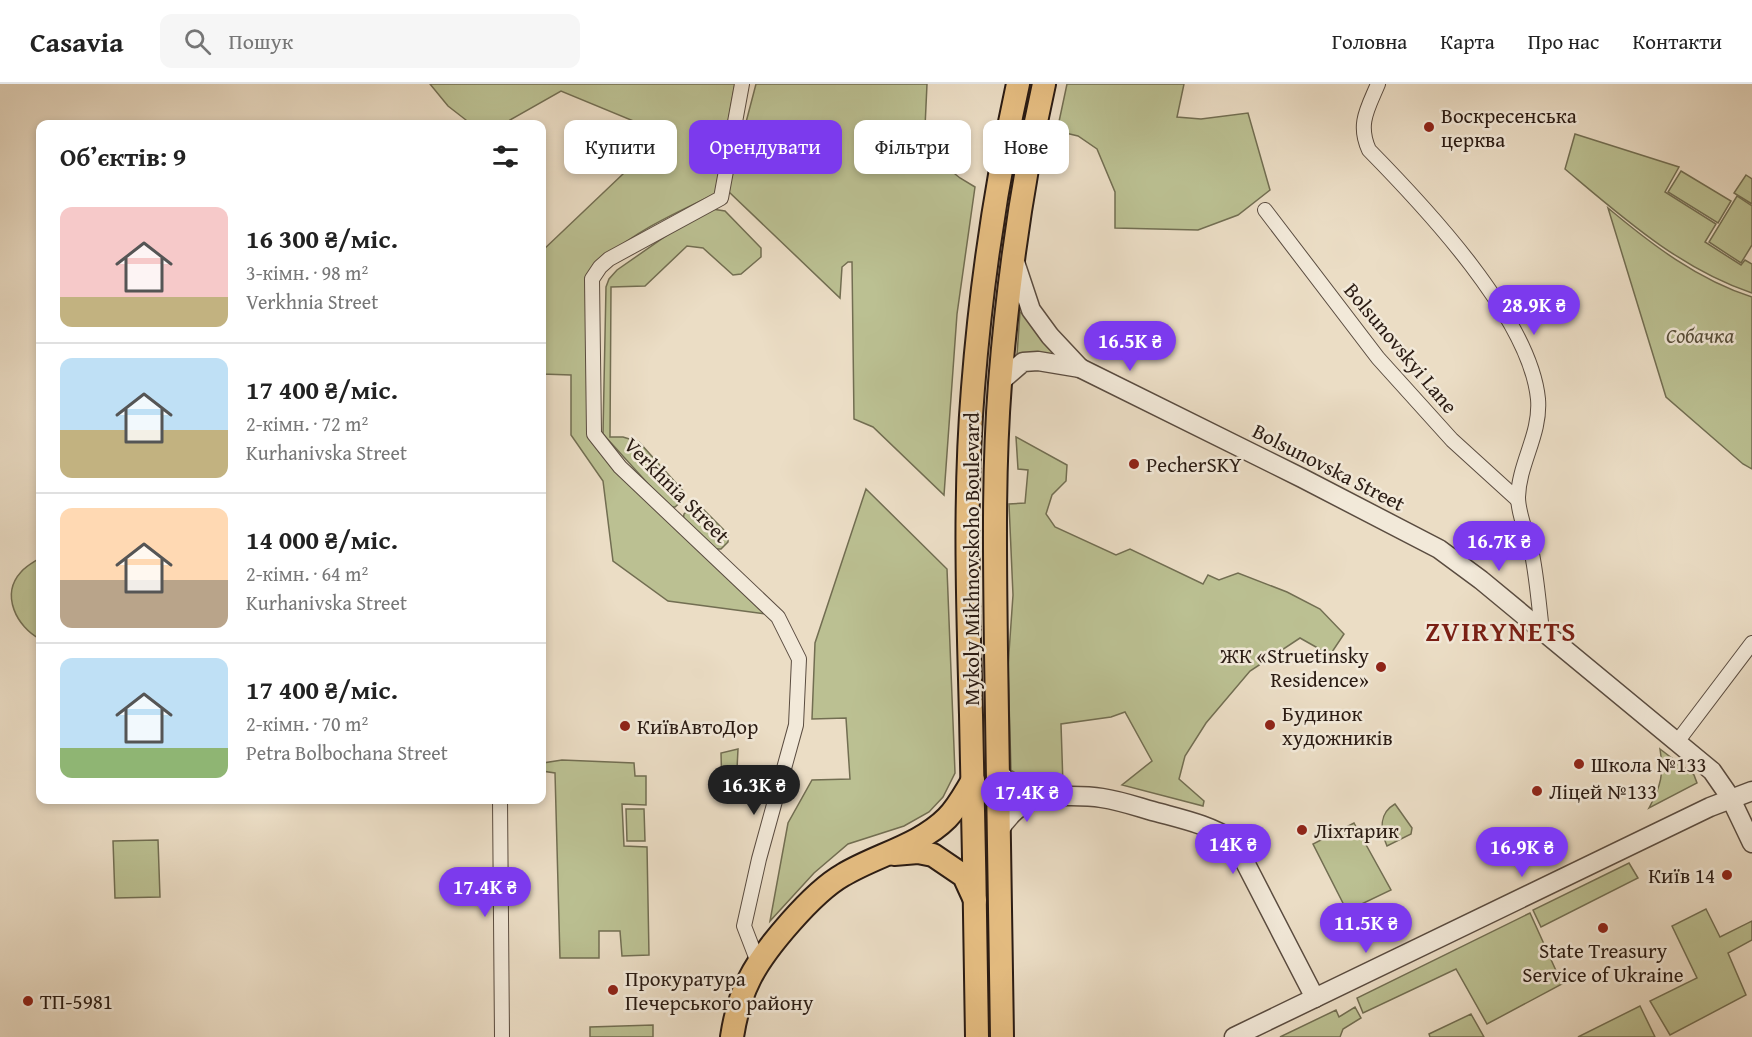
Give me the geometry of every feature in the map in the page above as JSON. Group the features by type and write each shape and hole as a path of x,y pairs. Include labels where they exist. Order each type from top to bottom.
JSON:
{"main road":[{"name":"Mykoly Mikhnovskoho Boulevard","path":"978,1037 968,525 973,389 993,222 1005,144 1018,84"},
{"name":"Mykoly Mikhnovskoho Boulevard","path":"1002,1037 995,506 1000,382 1014,258 1044,84"},
{"path":"732,1037 742,996 759,965 789,926 821,893 848,872 889,854 935,829 948,817 973,780"},
{"path":"889,854 918,852 933,855 964,876 975,900"}],"street":[{"name":"Verkhnia Street","path":"741,84 721,198 609,259 592,279 594,434 620,467 778,617 799,658 795,725 759,859 744,926 759,965"},
{"path":"1378,84 1363,126 1364,139 1369,150 1423,206 1487,288 1505,314 1532,372 1538,400 1537,423 1531,448 1519,479 1518,500 1532,555 1542,631"},
{"name":"Bolsunovskyi Lane","path":"1264,210 1378,358 1452,440 1518,500"},
{"name":"Bolsunovska Street","path":"1014,258 1031,310 1050,336 1080,368"},
{"name":"Bolsunovska Street","path":"1000,382 1023,362 1038,361 1080,368 1439,549 1467,569 1712,771 1730,797 1752,843"},
{"path":"1677,742 1752,643"},
{"path":"998,772 1016,788 1028,794 1103,798 1205,826 1219,831 1234,841 1315,998"},
{"path":"1234,1037 1730,797 1752,791"},
{"path":"998,832 1014,810 1040,796"},
{"path":"500,804 502,1037"}],"green space":[{"path":"430,84 735,84 728,120 689,120 689,174 719,174 715,194 638,234 597,265 590,436 766,614 668,601 613,561 603,481 571,435 571,375 546,374 546,247 623,174 677,174 677,120 631,120 561,91 510,120 466,120 448,106"},
{"path":"756,84 927,84 925,120 854,120 854,174 955,174 975,187 957,314 944,495 873,427 854,419 852,262 842,267 840,298 728,191 732,174 842,174 842,120 747,120"},
{"path":"1067,84 1184,84 1177,117 1201,119 1248,113 1270,190 1238,215 1198,230 1115,228 1115,192 1097,149 1078,136 1069,134 1069,120 1059,120"},
{"path":"1575,134 1679,167 1665,192 1716,224 1705,242 1741,265 1745,260 1752,264 1752,293 1726,283 1676,256 1630,223 1565,169"},
{"path":"1681,171 1731,201 1718,223 1668,192"},
{"path":"1746,175 1752,179 1752,204 1734,193"},
{"path":"1737,196 1752,206 1752,245 1741,263 1709,242"},
{"name":"Собачка","path":"1608,208 1676,260 1713,281 1752,297 1752,469 1743,464 1666,397"},
{"path":"712,209 725,211 761,248 761,257 741,274 733,275 703,248 687,246 645,286 611,287 610,437 623,437 639,442 685,493 684,499 675,507 669,507 603,434 606,287 609,279 617,270 686,222"},
{"path":"1020,312 1030,320 1063,358 1017,355"},
{"path":"1016,437 1067,465 1066,481 1052,495 1046,514 1055,527 1116,555 1130,549 1203,584 1208,575 1219,580 1238,573 1287,592 1320,609 1344,634 1330,655 1300,638 1250,671 1206,723 1185,756 1179,779 1204,801 1203,806 1122,785 1152,761 1125,712 1111,717 1061,724 1063,785 1036,782 1011,770 1008,667 1013,595 1009,504 1025,503 1028,470 1018,469"},
{"path":"866,489 947,569 955,773 943,797 929,812 904,826 848,844 814,873 770,921 788,823 812,780 850,779 846,718 812,719 815,643"},
{"path":"693,505 700,506 728,534 728,542 721,549 711,549 683,521 684,514"},
{"path":"36,561 36,636 18,619 12,600 15,581"},
{"path":"738,749 736,789 722,790 721,753"},
{"path":"1660,749 1694,775 1697,783 1649,808 1660,780 1662,766"},
{"path":"562,760 634,763 635,776 646,776 646,805 622,804 624,846 647,847 649,955 622,956 620,931 599,931 599,958 560,958 555,773 546,772 546,763"},
{"path":"1395,804 1412,828 1411,834 1387,846 1382,822 1386,812"},
{"path":"626,809 644,809 645,841 627,841"},
{"path":"1354,823 1391,890 1347,911 1313,844"},
{"path":"158,840 160,897 115,898 113,841"},
{"path":"1629,863 1638,878 1541,927 1533,910"},
{"path":"1706,909 1720,937 1752,921 1752,940 1728,953 1746,995 1670,1035 1650,1001 1697,978 1672,926"},
{"path":"1530,913 1562,984 1487,1024 1456,969 1363,1013 1357,998"},
{"path":"1640,1006 1655,1037 1578,1037"},
{"path":"1355,1007 1361,1018 1343,1029 1340,1037 1280,1037 1336,1010 1339,1017"},
{"path":"1471,1014 1484,1037 1430,1037 1429,1034"},
{"path":"653,1025 653,1037 590,1037 590,1027"}],"place":[{"name":"Воскресенська церква","path":"1429,127"},
{"name":"PecherSKY","path":"1134,464"},
{"name":"ЖК «Struetinsky Residence»","path":"1381,667"},
{"name":"Будинок художників","path":"1270,725"},
{"name":"КиївАвтоДор","path":"625,726"},
{"name":"Школа №133","path":"1579,764"},
{"name":"Ліцей №133","path":"1537,791"},
{"name":"Ліхтарик","path":"1302,830"},
{"name":"Київ 14","path":"1727,875"},
{"name":"State Treasury Service of Ukraine","path":"1603,928"},
{"name":"Прокуратура Печерського району","path":"613,990"},
{"name":"ТП-5981","path":"28,1001"}],"district":[{"name":"ZVIRYNETS","path":"1501,631"}]}
